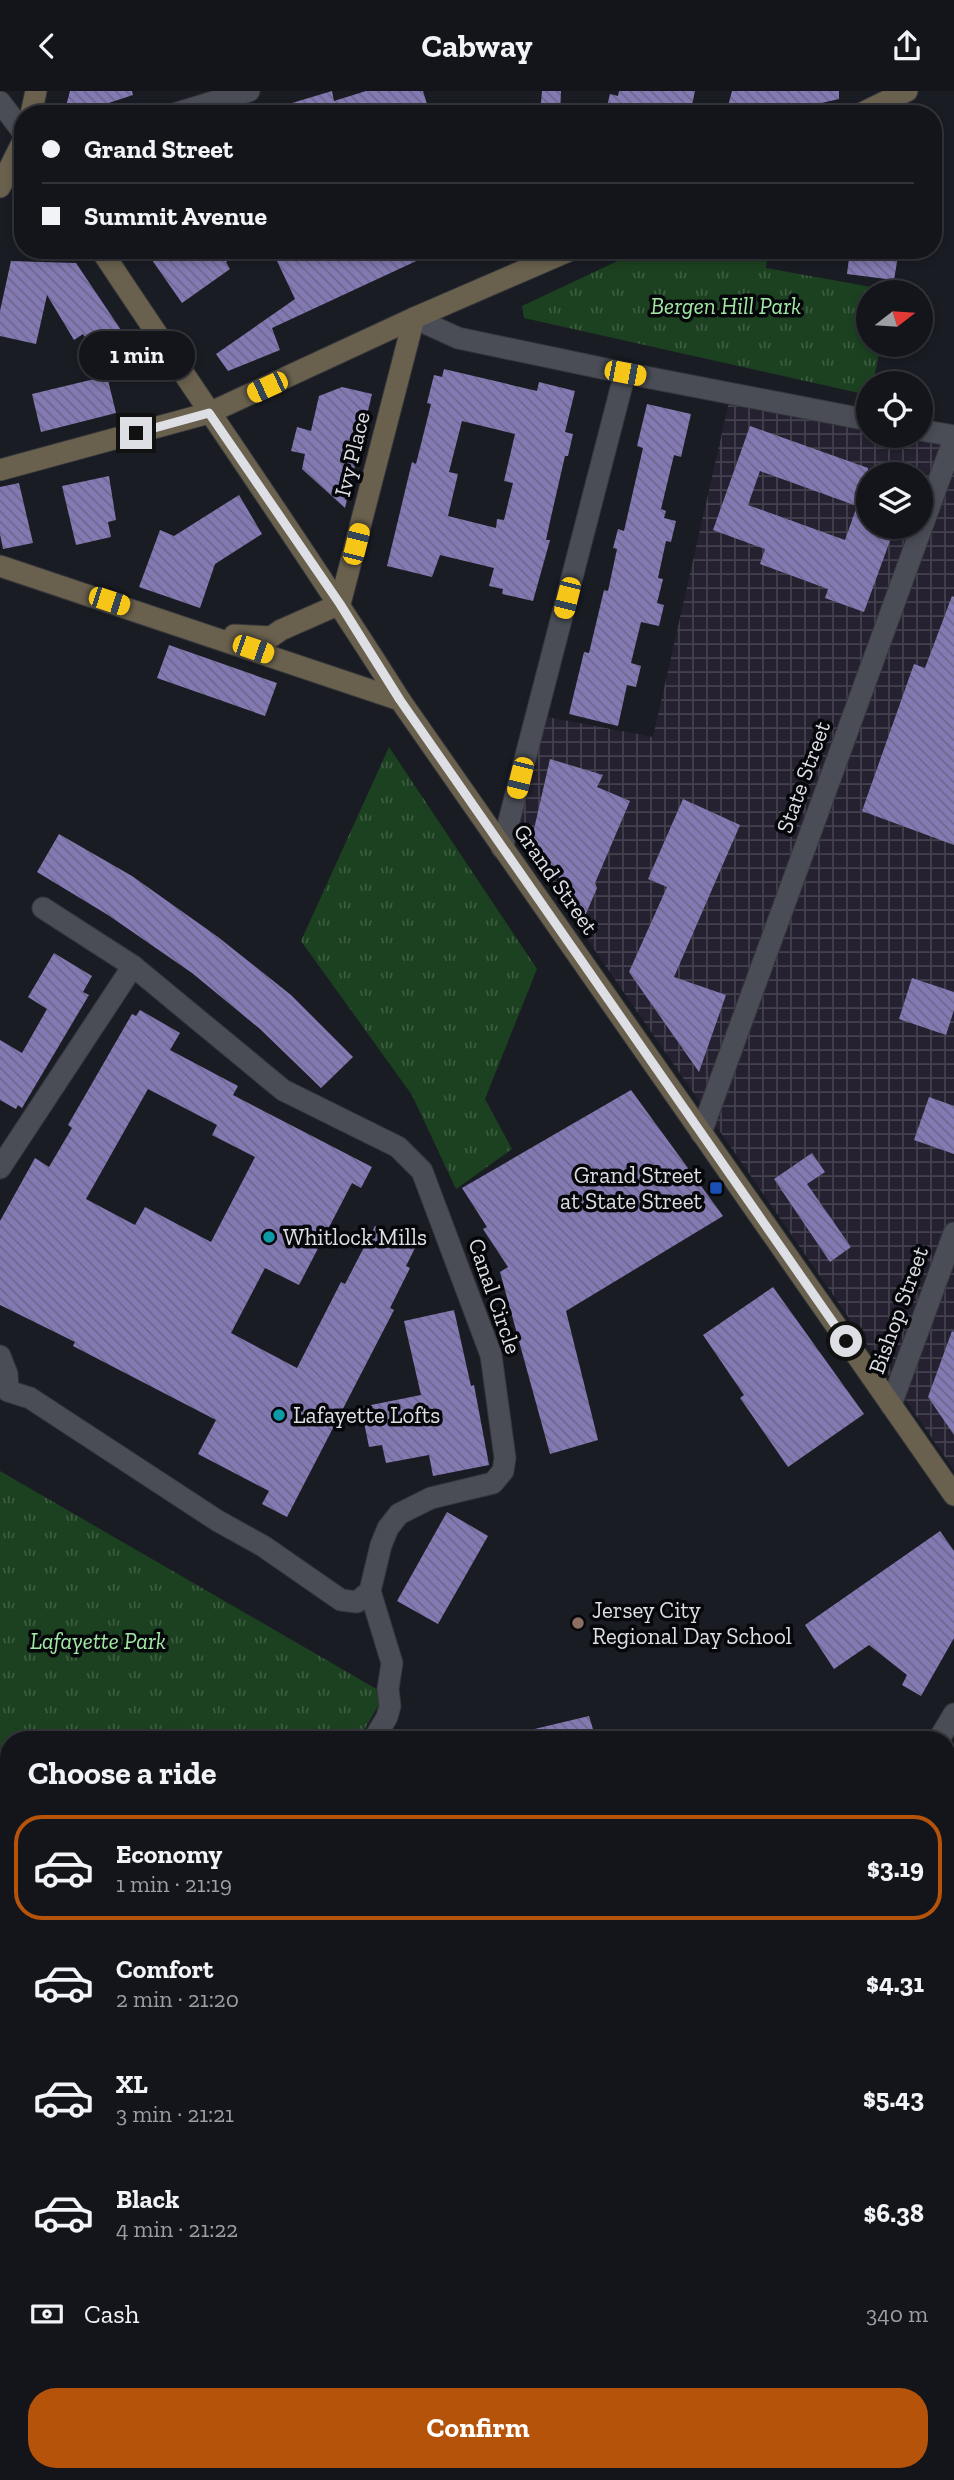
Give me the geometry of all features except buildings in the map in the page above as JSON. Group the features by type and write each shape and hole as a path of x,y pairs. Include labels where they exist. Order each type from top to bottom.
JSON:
{"main road":[{"path":"878,105 907,91"},
{"path":"0,187 14,159"},
{"name":"Grand Street","path":"107,259 340,604 400,700 954,1495"},
{"path":"0,470 209,413 414,318 550,259"},
{"name":"Ivy Place","path":"340,604 414,318"},
{"path":"0,566 400,700"},
{"path":"204,633 271,637 340,604"}],"street":[{"path":"203,105 249,91"},
{"path":"0,102 14,120"},
{"path":"414,318 458,338 856,417"},
{"path":"502,848 625,373"},
{"path":"933,432 954,437"},
{"name":"State Street","path":"701,1133 954,437"},
{"name":"Canal Circle","path":"43,908 133,966 283,1090 398,1147 422,1171 491,1355 505,1458 503,1471 493,1483 430,1498 399,1514 388,1528 370,1591"},
{"path":"0,1168 133,966"},
{"name":"Bishop Street","path":"891,1405 954,1233"},
{"path":"0,1356 7,1374 4,1396 30,1398 218,1521 263,1546 341,1600 357,1602 370,1591 392,1663 388,1689 390,1706 379,1731"},
{"path":"944,1731 954,1714"}],"shaded area":[{"path":"729,402 856,427 856,448 933,448 933,442 954,446 954,1470 513,832 537,715 653,737"}],"green space":[{"name":"Bergen Hill Park","path":"622,259 767,259 766,268 856,284 856,357 878,357 876,371 856,371 856,392 524,318 522,306"},
{"path":"389,747 537,969 485,1099 512,1149 456,1189 412,1095 301,941"},
{"name":"Lafayette Park","path":"0,1471 385,1694 364,1731 0,1731"}],"place":[{"name":"Grand Street at State Street","path":"716,1188"},
{"name":"Whitlock Mills","path":"269,1237"},
{"name":"Lafayette Lofts","path":"279,1415"},
{"name":"Jersey City Regional Day School","path":"578,1623"}],"route":[{"path":"136,433 209,413 340,604 400,700 846,1341"}]}
